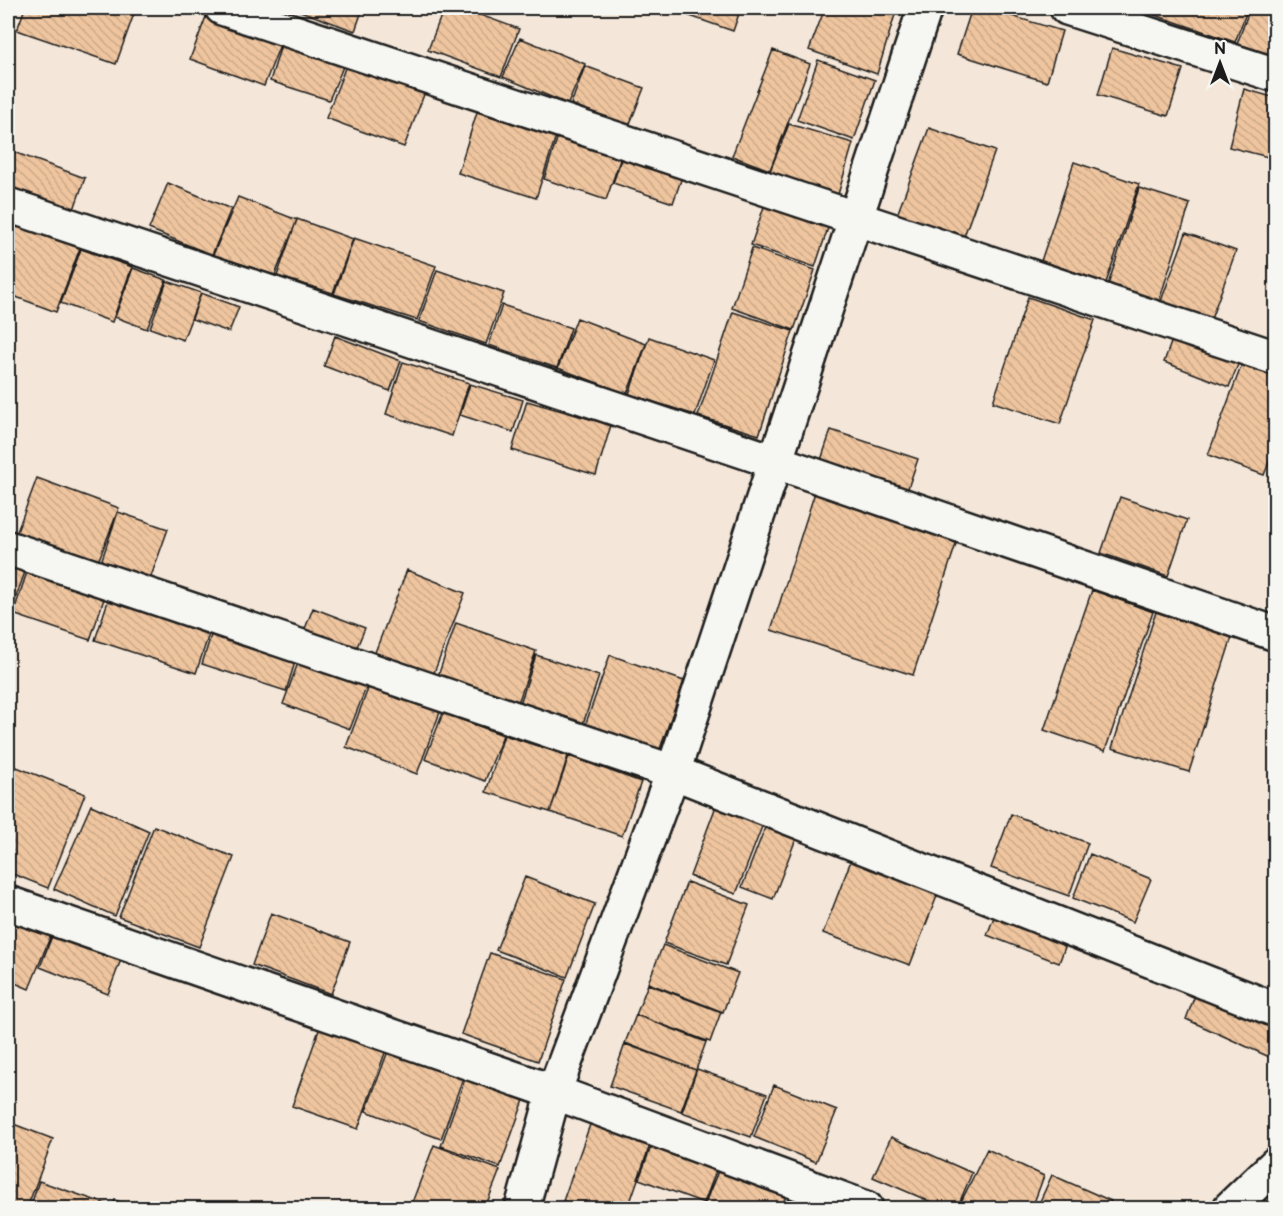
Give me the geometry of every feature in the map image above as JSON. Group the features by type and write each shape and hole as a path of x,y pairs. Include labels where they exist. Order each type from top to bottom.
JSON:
{"street":[{"path":"222,8 1275,358"},
{"path":"522,1209 554,1092 673,772 925,8"},
{"path":"1067,8 1275,75"},
{"path":"8,205 777,462 1275,634"},
{"path":"8,548 673,772 1275,1010"},
{"path":"8,903 554,1092 866,1209"},
{"path":"1230,1209 1275,1164"}],"building":[{"path":"25,8 136,8 116,64 17,30"},
{"path":"292,8 363,8 355,31"},
{"path":"444,8 461,8 519,29 501,77 428,50"},
{"path":"667,8 741,8 733,31"},
{"path":"825,8 897,8 877,74 809,50"},
{"path":"972,8 985,8 1062,31 1047,82 957,54"},
{"path":"1136,8 1156,8 1154,14"},
{"path":"1157,8 1248,8 1235,42 1155,15"},
{"path":"1250,8 1276,8 1276,57 1237,44"},
{"path":"207,14 281,42 264,86 190,59"},
{"path":"520,38 585,64 568,104 503,77"},
{"path":"282,42 345,62 329,100 270,81"},
{"path":"1112,48 1183,69 1168,116 1098,95"},
{"path":"773,50 810,64 770,170 732,156"},
{"path":"818,60 875,80 854,140 797,120"},
{"path":"347,63 425,92 404,147 326,118"},
{"path":"585,66 644,88 629,126 571,104"},
{"path":"1244,89 1276,98 1276,159 1229,147"},
{"path":"477,112 556,136 536,198 458,173"},
{"path":"789,124 853,143 837,198 770,171"},
{"path":"929,128 995,151 963,239 897,215"},
{"path":"558,136 621,157 606,200 544,179"},
{"path":"8,150 85,178 72,215 8,191"},
{"path":"622,157 682,177 673,203 613,183"},
{"path":"1074,162 1139,184 1106,283 1041,261"},
{"path":"168,183 231,209 212,255 149,229"},
{"path":"1139,188 1190,204 1159,301 1108,285"},
{"path":"238,197 297,220 275,275 213,255"},
{"path":"767,198 831,219 815,267 751,245"},
{"path":"297,219 353,239 333,293 277,276"},
{"path":"13,223 80,248 56,312 8,294 8,237"},
{"path":"1186,233 1236,251 1211,319 1161,301"},
{"path":"354,238 436,266 417,320 334,294"},
{"path":"752,248 815,270 794,330 732,308"},
{"path":"81,249 132,267 112,322 61,303"},
{"path":"133,268 166,280 147,329 115,317"},
{"path":"437,270 504,293 486,344 419,321"},
{"path":"167,281 201,293 183,340 150,328"},
{"path":"201,293 239,307 229,332 192,319"},
{"path":"1028,297 1095,320 1060,424 993,402"},
{"path":"502,305 571,328 557,368 489,345"},
{"path":"733,312 793,331 759,435 698,416"},
{"path":"577,318 646,344 627,394 558,368"},
{"path":"335,336 401,361 390,391 324,366"},
{"path":"649,337 714,360 695,415 629,394"},
{"path":"1173,337 1239,362 1229,387 1164,362"},
{"path":"403,362 469,383 452,436 386,414"},
{"path":"1242,364 1276,376 1276,445 1264,475 1208,455"},
{"path":"470,384 523,400 513,432 460,415"},
{"path":"527,401 611,425 596,475 512,450"},
{"path":"831,430 918,459 907,491 820,463"},
{"path":"37,478 119,508 96,567 15,537"},
{"path":"815,492 958,538 913,675 771,630"},
{"path":"1120,497 1187,520 1168,576 1101,553"},
{"path":"118,512 168,529 148,585 99,568"},
{"path":"8,563 26,569 10,614 8,613"},
{"path":"28,569 105,596 90,640 13,614"},
{"path":"407,570 465,593 430,683 372,660"},
{"path":"1092,590 1153,612 1105,751 1044,730"},
{"path":"109,598 210,631 196,673 95,640"},
{"path":"313,608 365,628 354,654 303,634"},
{"path":"1156,612 1232,637 1189,772 1112,748"},
{"path":"456,623 536,651 515,712 435,685"},
{"path":"212,632 296,659 286,691 202,664"},
{"path":"536,655 599,676 580,733 517,713"},
{"path":"610,655 684,681 656,760 582,734"},
{"path":"299,660 367,685 350,729 283,704"},
{"path":"369,686 440,712 417,774 346,747"},
{"path":"443,713 503,735 485,781 425,759"},
{"path":"504,735 568,756 550,812 486,792"},
{"path":"569,756 641,782 622,836 550,812"},
{"path":"14,766 85,794 48,888 8,872 8,783"},
{"path":"91,805 149,831 115,916 54,889"},
{"path":"716,806 763,824 736,894 690,876"},
{"path":"1011,814 1088,843 1069,896 991,868"},
{"path":"766,825 797,836 773,899 742,887"},
{"path":"154,826 234,857 199,947 119,917"},
{"path":"1090,854 1151,879 1133,922 1073,898"},
{"path":"852,858 939,891 910,965 823,933"},
{"path":"525,877 595,904 567,977 496,950"},
{"path":"687,882 749,905 726,965 664,943"},
{"path":"996,912 1068,939 1059,963 987,935"},
{"path":"271,913 350,942 331,994 252,965"},
{"path":"8,914 53,930 29,989 8,980"},
{"path":"54,931 122,957 108,994 40,967"},
{"path":"663,945 738,973 723,1012 648,983"},
{"path":"490,953 566,979 538,1061 461,1034"},
{"path":"1200,982 1276,1011 1276,1060 1186,1019"},
{"path":"648,984 721,1012 710,1042 636,1015"},
{"path":"636,1015 706,1042 696,1070 625,1043"},
{"path":"320,1027 386,1050 358,1129 292,1106"},
{"path":"625,1044 696,1070 681,1111 610,1086"},
{"path":"388,1051 463,1078 441,1139 366,1111"},
{"path":"697,1069 767,1094 751,1137 682,1112"},
{"path":"465,1079 524,1100 500,1167 441,1146"},
{"path":"774,1085 837,1110 816,1162 754,1137"},
{"path":"592,1119 652,1139 628,1208 587,1208 563,1201"},
{"path":"8,1122 53,1139 27,1208 8,1208"},
{"path":"891,1137 972,1173 957,1208 945,1208 873,1177"},
{"path":"654,1139 719,1163 704,1203 639,1179"},
{"path":"434,1145 500,1170 485,1208 410,1208"},
{"path":"987,1149 1044,1176 1032,1208 958,1208"},
{"path":"721,1164 788,1191 781,1208 703,1208"},
{"path":"1052,1175 1111,1201 1108,1208 1037,1208"},
{"path":"39,1181 109,1205 108,1208 30,1208"},
{"path":"1276,1189 1276,1208 1257,1208"},
{"path":"791,1191 837,1208 784,1208"},
{"path":"115,1200 138,1208 112,1208"},
{"path":"563,1202 583,1208 560,1208"}]}
